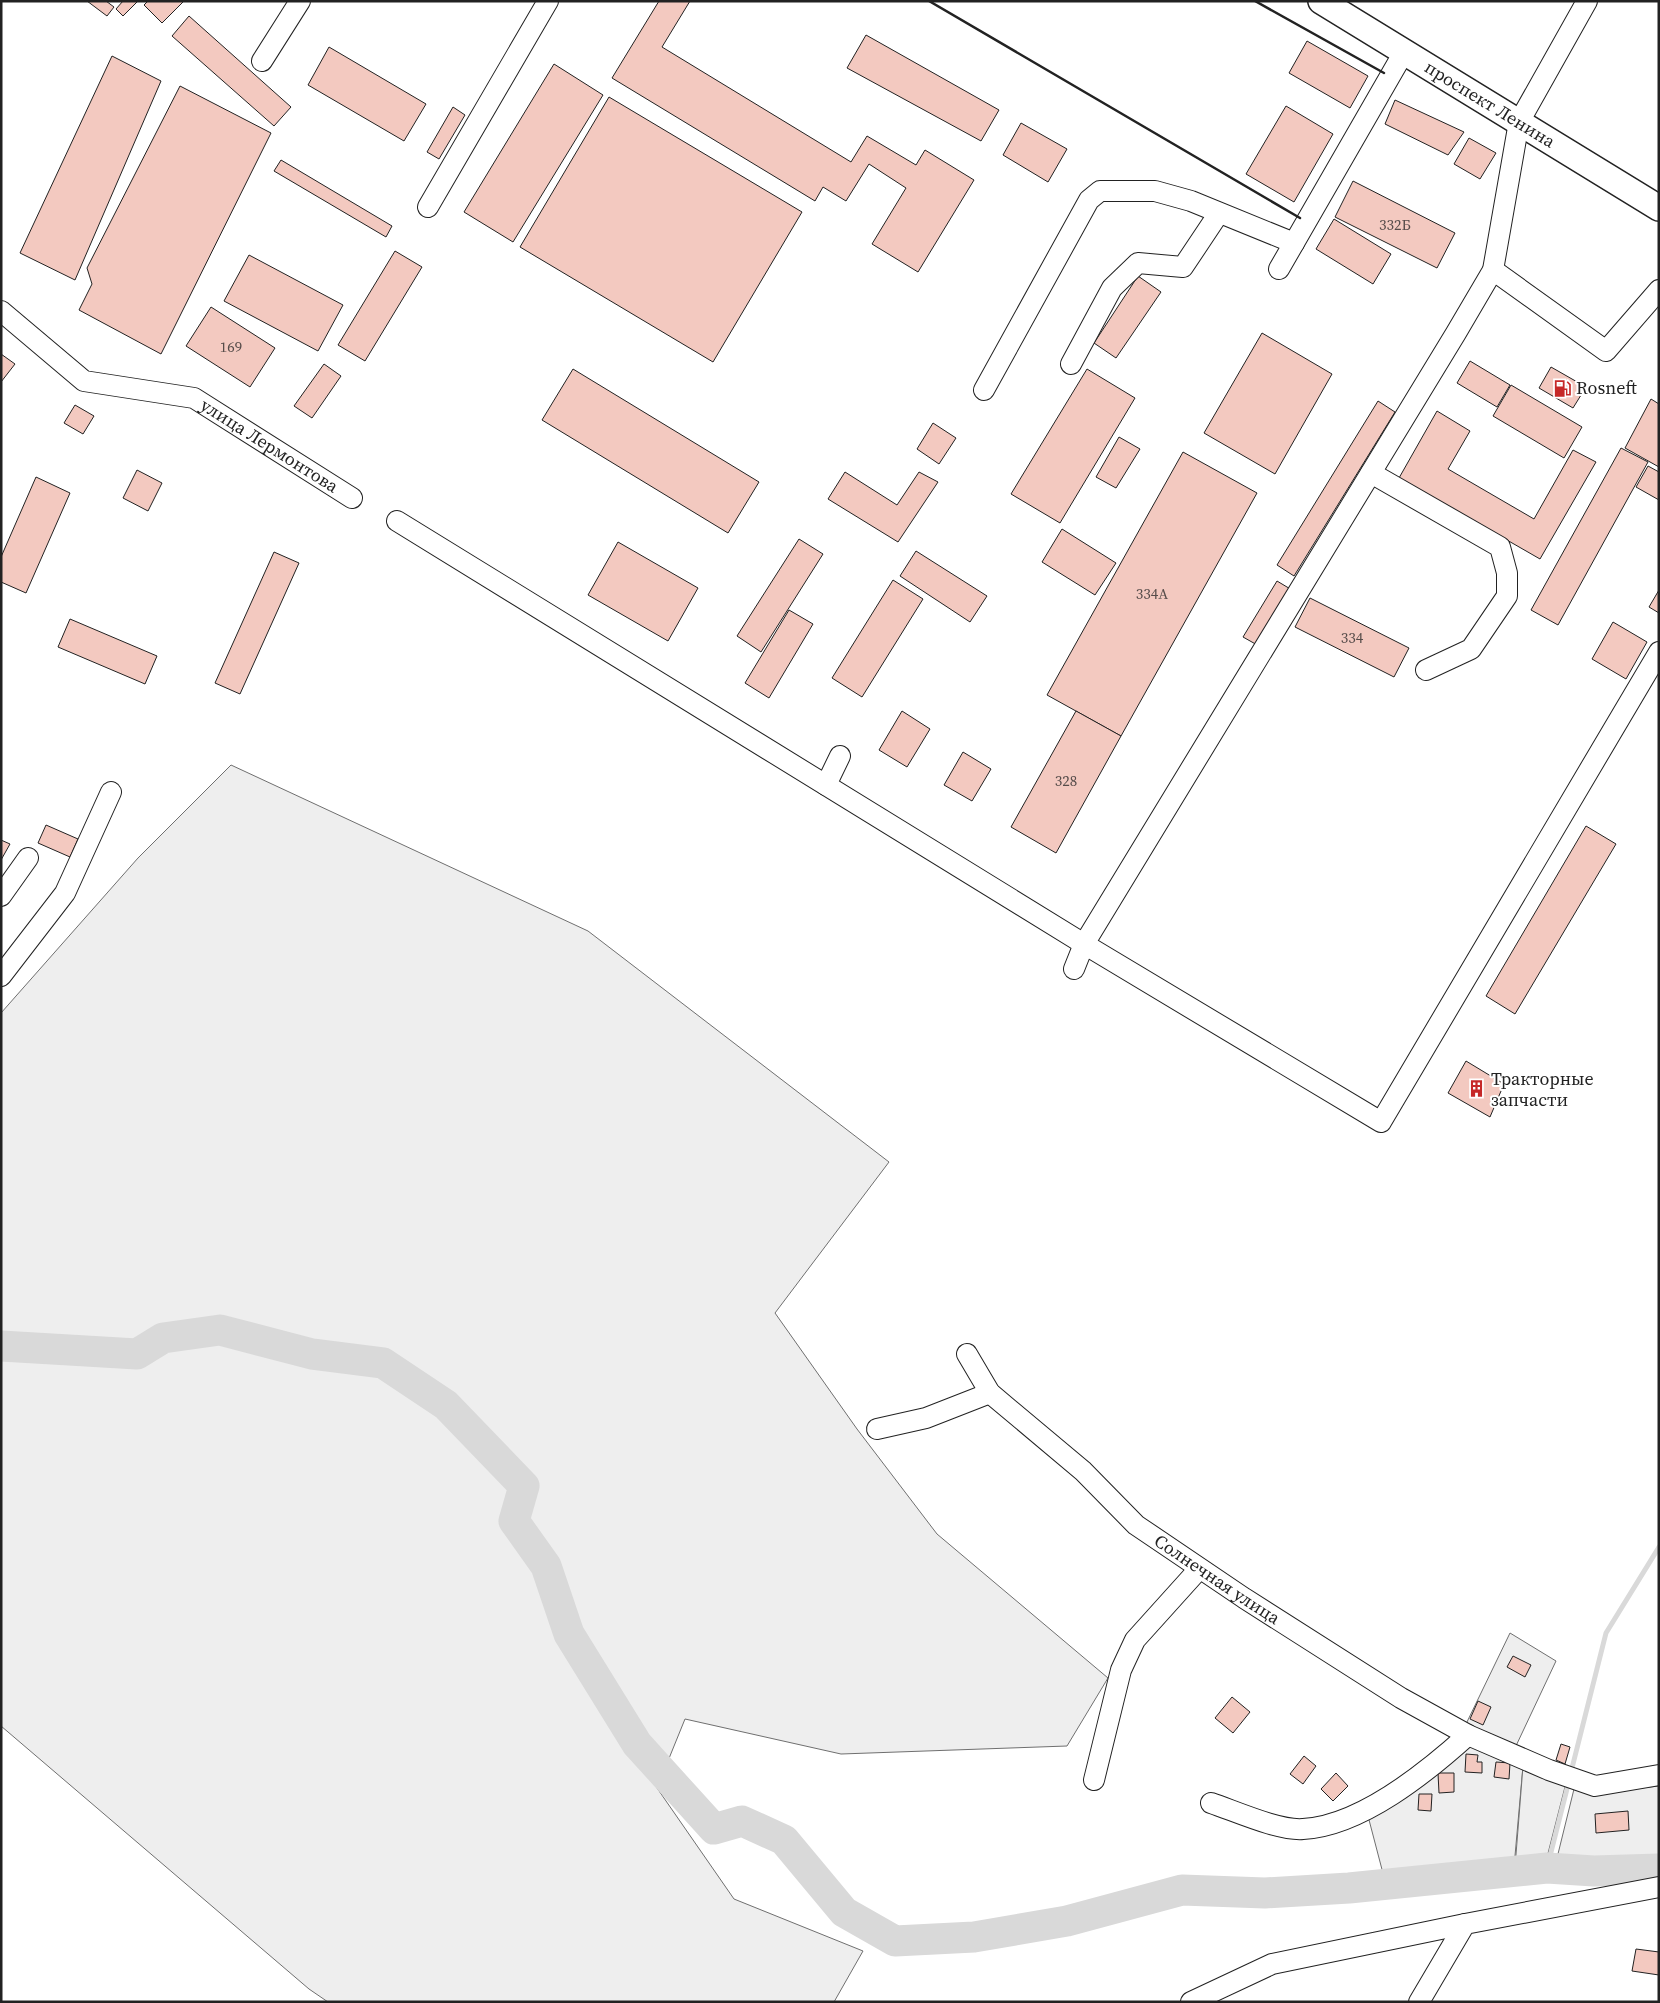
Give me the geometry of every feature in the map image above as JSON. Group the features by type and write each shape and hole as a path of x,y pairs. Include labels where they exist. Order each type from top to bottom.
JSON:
{"main road":[{"name":"проспект Ленина","path":"1321,1 1659,208"}],"street":[{"path":"262,61 300,1"},
{"path":"428,207 548,1"},
{"path":"1074,969 1084,944 1493,270 1519,122 1587,1"},
{"path":"1279,269 1404,52"},
{"path":"984,390 1089,200 1100,191 1155,191 1191,201 1294,243"},
{"path":"1071,364 1112,288 1138,263 1183,266 1219,213"},
{"path":"1493,270 1606,351 1659,290"},
{"name":"улица Лермонтова","path":"1,311 84,381 194,398 352,498"},
{"path":"1371,473 1500,547 1507,572 1507,596 1471,649 1426,670"},
{"path":"397,521 1084,944 1381,1122 1659,652"},
{"path":"826,785 840,756"},
{"path":"1,976 65,893 111,792"},
{"path":"1,896 28,858"},
{"name":"Солнечная улица","path":"967,1354 990,1393 1083,1471 1136,1525 1199,1569 1401,1698 1468,1735 1549,1770 1595,1786 1659,1775"},
{"path":"877,1429 926,1418 990,1393"},
{"path":"1094,1780 1121,1670 1135,1640 1199,1569"},
{"path":"1211,1803 1276,1825 1302,1830 1328,1825 1352,1816 1385,1798 1430,1768 1468,1735"},
{"path":"1191,2002 1272,1964 1465,1924 1659,1887"},
{"path":"1419,2002 1465,1924"}],"shaded area":[{"path":"231,765 588,931 889,1162 775,1313 857,1429 937,1534 1108,1678 1067,1746 841,1754 685,1719 657,1788 734,1899 863,1951 834,2002 328,2002 309,1989 1,1726 1,1013 138,858"},
{"path":"1510,1633 1556,1661 1515,1748 1466,1724"},
{"path":"1470,1743 1523,1766 1514,1867 1385,1881 1368,1816"},
{"path":"1523,1766 1566,1783 1545,1865 1515,1867"},
{"path":"1659,1786 1659,1862 1556,1862 1574,1789 1593,1793"}],"building":[{"path":"87,1 106,1 114,7 107,16"},
{"path":"123,1 138,1 123,16 116,9"},
{"path":"148,1 184,1 162,23 144,5"},
{"path":"659,1 690,1 662,47 851,162 867,136 916,165 925,150 974,180 918,272 872,244 906,188 869,164 846,201 823,187 815,201 612,78"},
{"path":"189,16 291,107 274,126 172,36"},
{"path":"866,35 999,110 981,141 847,68"},
{"path":"1307,41 1368,76 1350,108 1289,73"},
{"path":"329,47 426,104 404,141 308,85"},
{"path":"112,56 161,81 75,280 20,253"},
{"path":"554,64 603,95 513,242 464,212"},
{"path":"180,86 271,133 161,354 79,310 92,284 87,268"},
{"path":"609,97 802,212 713,362 520,247"},
{"path":"1395,100 1464,132 1448,155 1385,124"},
{"path":"1286,106 1333,134 1294,202 1246,174"},
{"path":"453,107 465,115 439,159 427,152"},
{"path":"1021,123 1067,149 1048,182 1003,155"},
{"path":"1469,138 1496,153 1480,179 1454,164"},
{"path":"281,160 392,226 386,237 274,171"},
{"path":"1353,181 1455,233 1437,268 1335,217"},
{"path":"1334,219 1391,254 1373,284 1316,249"},
{"path":"395,251 422,267 365,361 338,345"},
{"path":"249,255 343,305 318,351 224,301"},
{"path":"1138,276 1161,292 1116,358 1094,343"},
{"path":"211,307 275,348 250,387 186,346"},
{"path":"1262,333 1332,374 1275,474 1204,433"},
{"path":"1,354 15,364 1,382"},
{"path":"1470,361 1510,385 1497,407 1457,383"},
{"path":"324,364 341,376 312,418 294,406"},
{"name":"Rosneft","path":"1551,367 1586,387 1573,408 1539,388"},
{"path":"573,369 759,482 728,533 542,420"},
{"path":"1087,369 1135,398 1060,523 1011,494"},
{"path":"1511,385 1582,427 1564,458 1493,416"},
{"path":"1651,399 1659,404 1659,467 1625,448"},
{"path":"1378,401 1395,412 1294,576 1277,565"},
{"path":"75,405 94,416 83,434 64,423"},
{"path":"1437,411 1470,431 1448,469 1534,519 1573,450 1596,462 1540,559 1399,478"},
{"path":"933,423 956,438 939,464 917,449"},
{"path":"1119,437 1140,449 1116,488 1096,477"},
{"path":"1621,448 1648,462 1558,625 1531,610"},
{"path":"1183,452 1257,493 1121,736 1047,695"},
{"path":"1648,466 1659,472 1659,500 1636,487"},
{"path":"137,470 162,483 148,511 123,498"},
{"path":"845,472 897,505 919,472 938,482 898,542 828,499"},
{"path":"36,477 70,493 26,593 1,582 1,557"},
{"path":"1062,529 1116,563 1095,595 1042,562"},
{"path":"799,539 823,554 761,652 737,636"},
{"path":"618,542 698,588 668,641 588,595"},
{"path":"916,551 987,596 970,622 900,576"},
{"path":"274,552 299,563 240,694 215,683"},
{"path":"893,580 923,599 862,697 832,678"},
{"path":"1277,581 1292,590 1259,646 1243,637"},
{"path":"1659,590 1659,613 1649,607"},
{"path":"1310,598 1409,648 1394,677 1295,627"},
{"path":"789,610 813,624 769,698 745,683"},
{"path":"70,619 157,656 145,684 58,647"},
{"path":"1613,622 1647,642 1626,679 1592,659"},
{"path":"902,711 930,729 907,767 879,750"},
{"path":"1076,711 1121,736 1056,853 1011,827"},
{"path":"963,752 991,769 972,801 944,785"},
{"path":"46,825 78,839 70,857 38,843"},
{"path":"1586,826 1616,844 1515,1014 1486,996"},
{"path":"1,840 10,844 1,860"},
{"name":"Тракторные запчасти","path":"1466,1061 1504,1084 1490,1117 1448,1093"},
{"path":"1513,1656 1531,1665 1525,1677 1507,1667"},
{"path":"1232,1697 1250,1712 1233,1733 1215,1718"},
{"path":"1478,1701 1491,1707 1483,1725 1470,1719"},
{"path":"1561,1744 1570,1747 1565,1764 1556,1760"},
{"path":"1466,1754 1478,1755 1477,1762 1482,1762 1482,1773 1465,1772"},
{"path":"1304,1756 1316,1766 1303,1784 1290,1774"},
{"path":"1496,1762 1510,1763 1509,1779 1494,1777"},
{"path":"1336,1773 1348,1786 1333,1801 1321,1789"},
{"path":"1438,1773 1454,1773 1454,1792 1439,1793"},
{"path":"1419,1794 1432,1794 1431,1811 1418,1810"},
{"path":"1628,1811 1629,1830 1596,1833 1595,1814"},
{"path":"1636,1949 1659,1952 1659,1975 1632,1971"}],"waterway":[{"path":"1,1346 137,1354 163,1338 220,1330 312,1354 383,1363 446,1405 524,1486 514,1521 546,1566 569,1634 637,1744 714,1829 742,1821 784,1840 844,1912 895,1941 974,1937 1067,1921 1182,1890 1265,1893 1349,1888 1547,1868 1594,1871 1659,1869"},
{"path":"1571,1772 1606,1633 1659,1547"},
{"path":"1547,1868 1569,1781"}],"wall":[{"path":"929,1 1300,218"},
{"path":"1255,1 1384,73"}],"place":[{"name":"Rosneft","path":"1562,388"},
{"name":"Тракторные запчасти","path":"1477,1089"}]}
